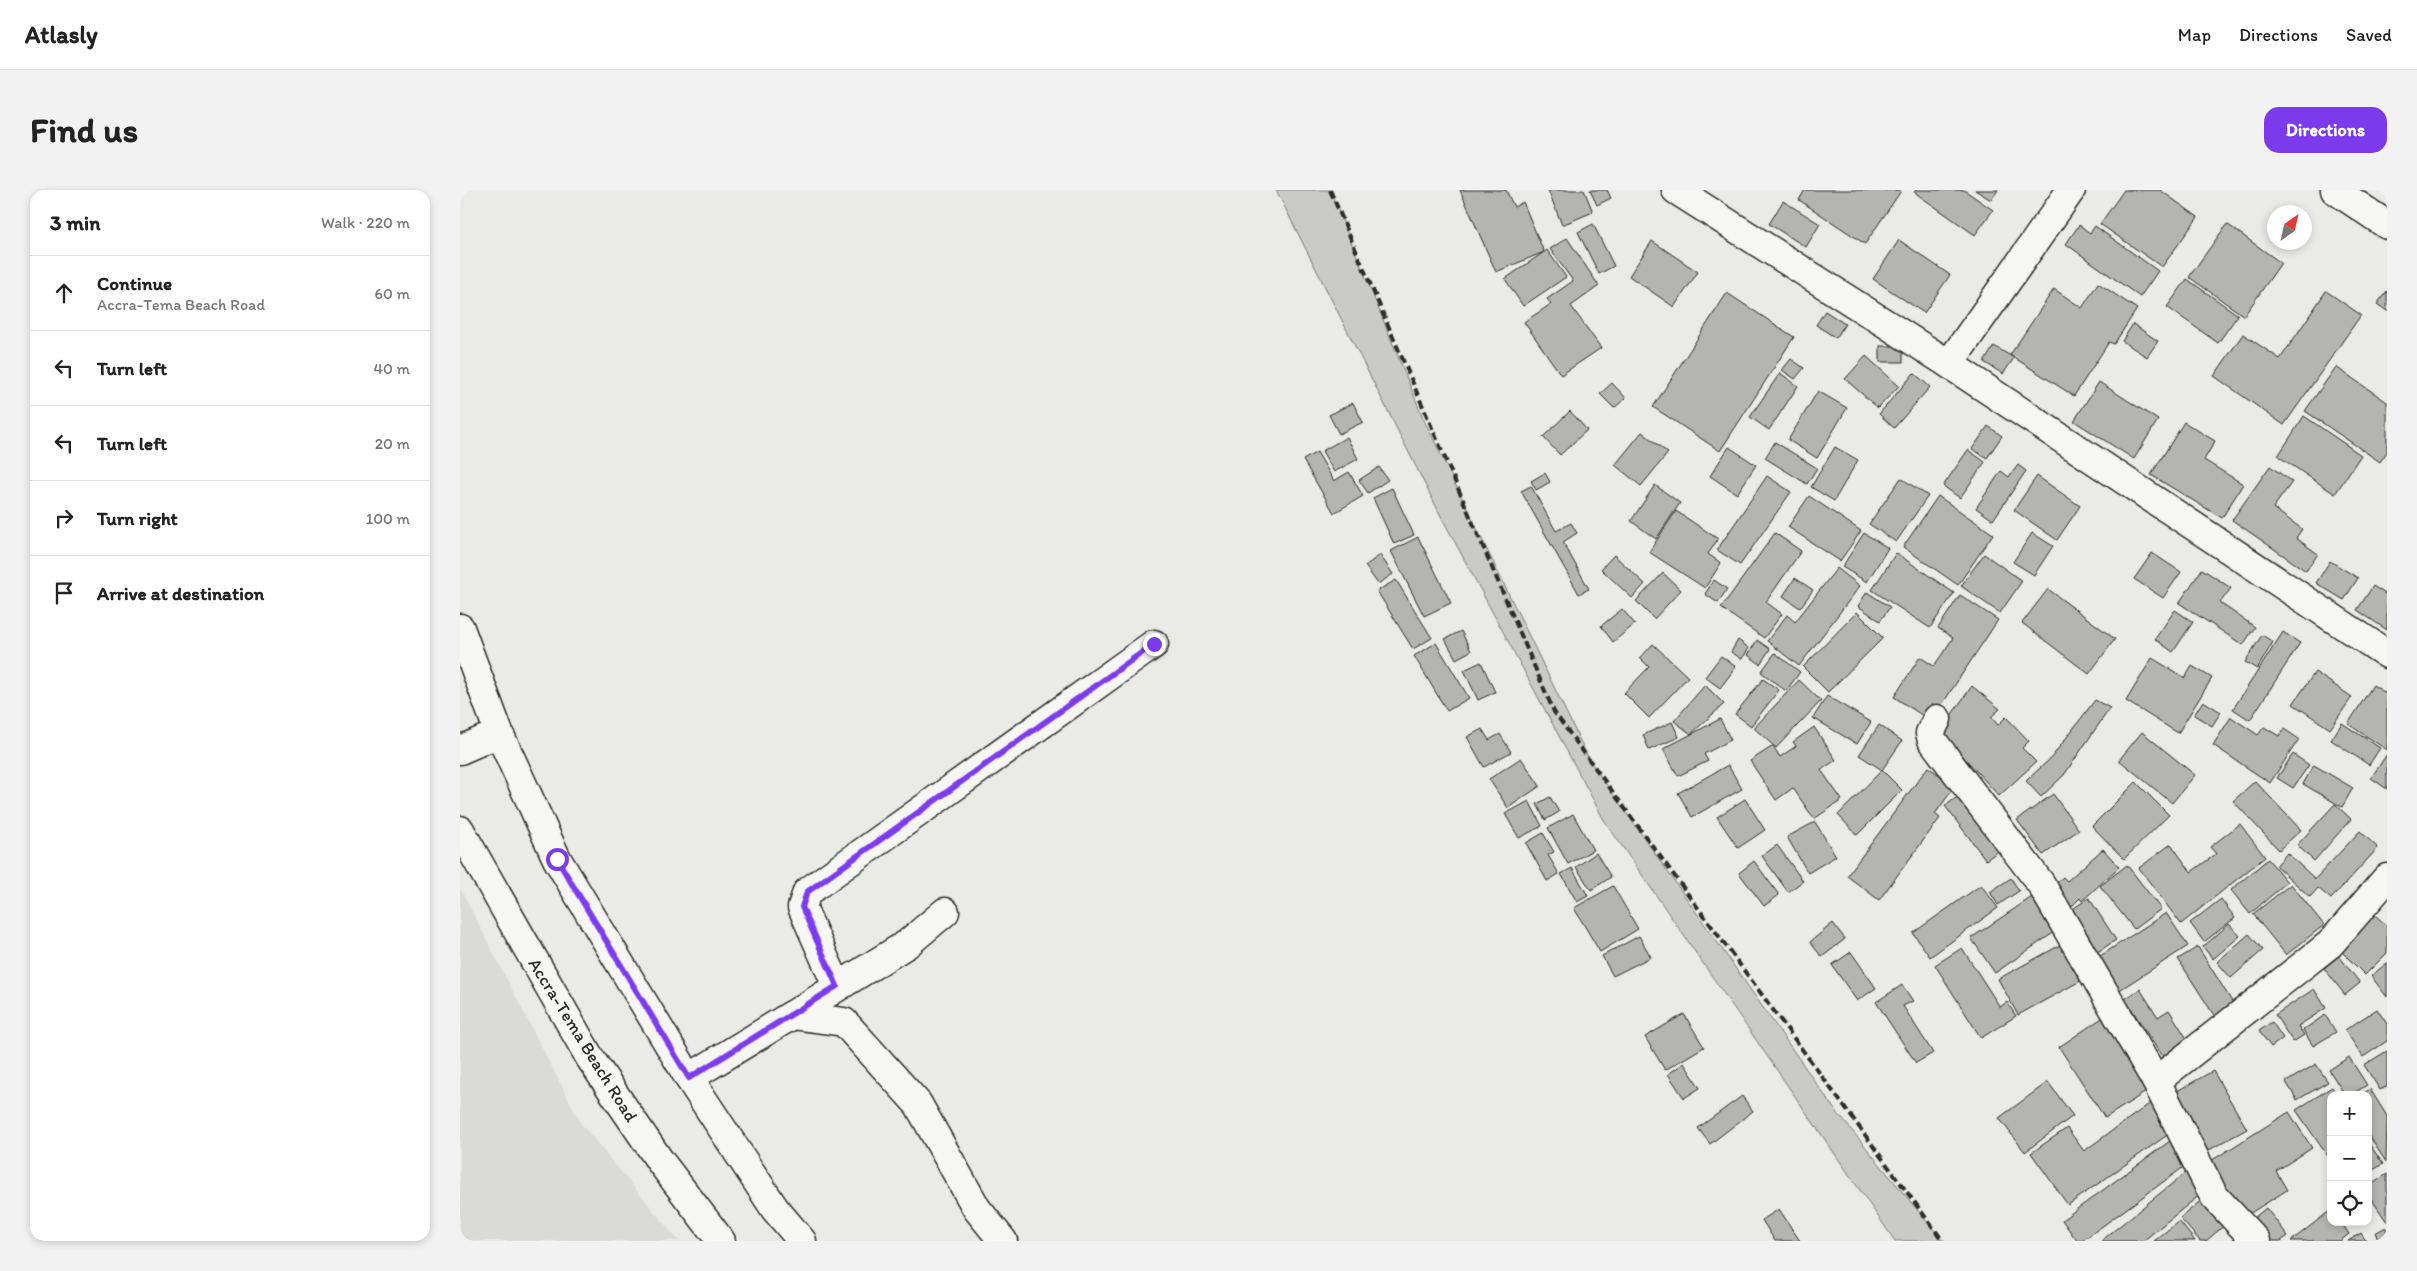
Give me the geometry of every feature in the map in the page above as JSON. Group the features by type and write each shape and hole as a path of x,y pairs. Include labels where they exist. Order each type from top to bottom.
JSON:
{"street":[{"path":"1676,190 1949,364 2387,654"},
{"path":"1949,364 2071,190"},
{"path":"2335,190 2387,225"},
{"path":"460,628 498,733 557,859 689,1078 775,1208 802,1241"},
{"path":"837,986 802,907 807,892 1154,644"},
{"path":"1937,719 1930,733 1932,740 2041,884 2156,1081 2214,1196 2256,1241"},
{"path":"460,750 498,733"},
{"name":"Accra-Tema Beach Road","path":"460,830 590,1058 660,1161 721,1241"},
{"path":"2156,1081 2330,944 2387,878"},
{"path":"689,1078 907,944 946,912"},
{"path":"689,1078 792,1015 844,1022 918,1104 977,1209 1003,1241"}],"shaded area":[{"path":"1276,190 1330,190 1424,420 1590,761 1835,1110 1943,1241 1895,1241 1604,820 1442,518"},
{"path":"460,888 581,1124 679,1241 460,1241"}],"building":[{"path":"1460,190 1506,190 1514,207 1523,202 1544,252 1496,272"},
{"path":"1548,190 1584,190 1593,212 1562,225"},
{"path":"1590,190 1607,190 1611,198 1597,205"},
{"path":"1805,190 1901,191 1865,244 1799,200"},
{"path":"1916,190 1964,190 1993,210 1975,235 1914,192"},
{"path":"1975,190 1998,190 1991,200"},
{"path":"2124,190 2160,190 2198,217 2162,267 2100,224"},
{"path":"1783,201 1820,224 1806,247 1769,224"},
{"path":"1593,224 1614,266 1599,274 1578,232"},
{"path":"2227,224 2281,263 2244,316 2189,277"},
{"path":"2079,225 2090,233 2095,226 2158,271 2140,297 2066,244"},
{"path":"1567,238 1599,286 1571,306 1601,348 1561,375 1524,322 1551,304 1547,299 1573,281 1550,249"},
{"path":"1899,240 1950,275 1924,313 1873,279"},
{"path":"1652,241 1698,272 1674,307 1629,276"},
{"path":"1547,250 1566,277 1523,306 1505,279"},
{"path":"2187,279 2238,315 2218,343 2167,307"},
{"path":"2098,283 2137,309 2114,344 2109,342 2074,396 2010,355 2054,289 2082,308"},
{"path":"2326,291 2361,315 2284,425 2214,376 2243,334 2280,359"},
{"path":"2387,291 2387,311 2377,304"},
{"path":"1727,293 1794,337 1720,451 1653,407"},
{"path":"1825,311 1845,324 1836,338 1816,325"},
{"path":"2133,324 2158,341 2147,357 2122,341"},
{"path":"1880,346 1903,346 1903,362 1880,362"},
{"path":"1994,346 2014,358 2003,374 1984,362"},
{"path":"1866,356 1899,386 1878,408 1845,379"},
{"path":"1791,359 1804,368 1795,379 1782,370"},
{"path":"2336,367 2387,402 2387,452 2380,462 2305,411"},
{"path":"1780,373 1798,386 1769,430 1750,417"},
{"path":"1914,373 1930,387 1894,428 1879,414"},
{"path":"2099,382 2158,420 2134,459 2074,421"},
{"path":"1612,383 1626,398 1614,408 1600,394"},
{"path":"1818,391 1847,408 1817,458 1788,440"},
{"path":"1353,403 1363,422 1339,434 1329,415"},
{"path":"1570,411 1587,430 1560,455 1543,437"},
{"path":"2304,416 2361,455 2335,494 2278,456"},
{"path":"2184,422 2215,441 2204,460 2243,484 2222,518 2151,475"},
{"path":"1988,426 2002,436 1987,458 1972,449"},
{"path":"1642,432 1668,453 1641,486 1615,465"},
{"path":"1347,437 1358,459 1334,472 1322,451"},
{"path":"1775,442 1817,468 1807,484 1765,458"},
{"path":"1729,447 1756,465 1737,494 1710,476"},
{"path":"1835,447 1858,460 1834,501 1811,487"},
{"path":"1968,450 1985,462 1960,498 1943,486"},
{"path":"1317,452 1334,481 1349,472 1363,496 1334,513 1303,460"},
{"path":"2018,465 2026,471 1993,520 1976,508 2001,471 2009,477"},
{"path":"2270,466 2292,482 2273,508 2302,529 2296,538 2318,554 2306,571 2232,520"},
{"path":"1379,467 1388,480 1368,493 1359,480"},
{"path":"1545,473 1550,482 1536,490 1531,481"},
{"path":"1767,476 1791,492 1740,565 1717,550"},
{"path":"2037,476 2080,506 2057,540 2014,510"},
{"path":"1901,478 1928,496 1896,542 1869,524"},
{"path":"1655,485 1680,503 1656,539 1631,521"},
{"path":"1531,486 1556,531 1571,523 1577,533 1563,542 1589,589 1579,594 1521,491"},
{"path":"1392,488 1414,535 1394,544 1373,498"},
{"path":"1809,496 1861,531 1840,561 1788,527"},
{"path":"1938,496 1993,534 1958,585 1903,547"},
{"path":"1676,511 1718,539 1708,554 1721,563 1705,588 1649,552"},
{"path":"1775,533 1801,551 1766,602 1782,614 1764,638 1721,608"},
{"path":"1864,533 1888,548 1867,582 1842,567"},
{"path":"2032,533 2053,546 2034,575 2013,562"},
{"path":"1418,537 1451,603 1424,616 1391,551"},
{"path":"1896,553 1954,593 1930,628 1872,590"},
{"path":"2152,553 2181,572 2163,598 2134,579"},
{"path":"1984,554 2022,581 2000,613 1961,586"},
{"path":"1380,555 1393,574 1378,584 1365,566"},
{"path":"1614,555 1645,584 1632,598 1601,569"},
{"path":"2330,561 2358,578 2344,600 2316,583"},
{"path":"1837,568 1860,586 1799,666 1767,641 1787,615 1795,622"},
{"path":"2202,569 2231,588 2220,603 2255,627 2243,645 2179,603"},
{"path":"1663,573 1681,590 1654,619 1636,601"},
{"path":"1795,578 1813,590 1800,608 1783,596"},
{"path":"1396,580 1432,638 1413,649 1377,591"},
{"path":"1714,580 1727,589 1718,603 1705,594"},
{"path":"2373,586 2387,595 2387,630 2357,610"},
{"path":"2048,589 2115,639 2089,674 2022,623"},
{"path":"1867,592 1890,607 1880,621 1858,606"},
{"path":"1960,595 1998,620 1931,721 1894,697 1920,657 1934,666 1953,638 1938,628"},
{"path":"1622,609 1635,624 1613,642 1601,626"},
{"path":"2175,610 2193,622 2173,652 2155,639"},
{"path":"1857,612 1883,638 1828,692 1803,667"},
{"path":"1461,631 1471,651 1456,659 1445,639"},
{"path":"2283,632 2300,643 2250,720 2233,709"},
{"path":"2262,635 2273,642 2257,669 2245,662"},
{"path":"1738,640 1749,648 1742,659 1731,652"},
{"path":"1757,640 1770,649 1760,664 1748,655"},
{"path":"1436,643 1469,698 1447,711 1414,656"},
{"path":"1653,644 1688,677 1649,718 1624,693 1649,667 1640,658"},
{"path":"1775,653 1800,672 1786,691 1761,672"},
{"path":"1721,656 1736,667 1720,688 1705,677"},
{"path":"2152,658 2185,678 2192,666 2212,678 2178,733 2126,701"},
{"path":"1481,662 1495,692 1478,700 1464,670"},
{"path":"2315,672 2352,697 2330,729 2293,704"},
{"path":"1763,679 1779,690 1751,726 1735,714"},
{"path":"1799,680 1821,701 1776,748 1754,728"},
{"path":"1705,685 1724,704 1691,734 1674,721"},
{"path":"2373,685 2387,694 2387,750 2348,724"},
{"path":"1972,686 2000,709 1991,717 1998,725 2006,717 2029,741 2022,748 2036,762 1999,796 1940,731"},
{"path":"1827,696 1871,722 1857,744 1813,718"},
{"path":"2095,700 2110,708 2064,775 2041,797 2026,781 2051,758"},
{"path":"2203,701 2221,712 2212,726 2194,715"},
{"path":"2231,717 2258,735 2264,727 2279,736 2284,729 2299,739 2270,783 2213,745"},
{"path":"1720,719 1731,740 1704,754 1708,761 1678,776 1663,749"},
{"path":"1672,722 1679,737 1649,750 1643,735"},
{"path":"2342,723 2380,748 2369,765 2331,740"},
{"path":"1879,725 1902,741 1882,770 1859,755"},
{"path":"1814,727 1836,760 1821,770 1842,800 1814,819 1793,788 1776,800 1750,761 1773,746 1780,757 1796,746 1793,742"},
{"path":"1482,729 1489,740 1500,734 1511,752 1484,767 1467,737"},
{"path":"2142,732 2195,775 2172,803 2119,760"},
{"path":"2293,754 2309,765 2293,788 2277,778"},
{"path":"2387,754 2387,789 2371,778"},
{"path":"1521,758 1540,786 1508,808 1489,779"},
{"path":"1728,765 1742,789 1692,817 1678,793"},
{"path":"2314,765 2353,788 2342,807 2303,784"},
{"path":"1928,767 1955,786 1935,814 1940,818 1879,900 1847,876"},
{"path":"1882,770 1902,790 1857,835 1838,815"},
{"path":"2255,781 2301,830 2279,850 2233,801"},
{"path":"2136,782 2169,815 2124,859 2092,826"},
{"path":"2053,794 2079,830 2043,855 2017,820"},
{"path":"1960,795 2001,849 1986,860 1945,806"},
{"path":"1550,797 1559,812 1545,820 1537,804"},
{"path":"1745,799 1765,830 1738,848 1717,817"},
{"path":"1529,801 1542,826 1519,838 1505,814"},
{"path":"2335,804 2351,819 2314,861 2297,845"},
{"path":"1573,814 1593,850 1568,864 1548,828"},
{"path":"1815,822 1836,856 1808,873 1787,837"},
{"path":"2240,824 2265,857 2181,924 2139,868 2171,844 2191,872 2216,854 2210,847"},
{"path":"2360,831 2378,848 2331,899 2318,888 2310,897 2276,866 2287,853 2315,879"},
{"path":"1543,833 1554,852 1548,855 1559,874 1547,881 1526,843"},
{"path":"1777,845 1803,881 1788,892 1762,856"},
{"path":"2103,849 2119,867 2082,901 2080,898 2069,909 2051,888 2063,877 2067,881"},
{"path":"1596,853 1611,877 1591,890 1576,867"},
{"path":"2268,859 2287,882 2250,914 2231,890"},
{"path":"1754,861 1779,895 1764,906 1739,873"},
{"path":"2127,865 2161,909 2134,929 2100,886"},
{"path":"1572,868 1588,896 1577,902 1561,874"},
{"path":"2011,878 2019,891 1998,905 1990,892"},
{"path":"2291,884 2324,925 2286,955 2253,914"},
{"path":"1981,885 1998,908 1930,957 1913,933"},
{"path":"1613,886 1638,929 1600,952 1574,908"},
{"path":"2032,897 2056,931 1995,973 1971,938"},
{"path":"2089,898 2116,940 2096,953 2068,912"},
{"path":"2221,899 2235,918 2204,942 2190,923"},
{"path":"2166,913 2188,946 2118,991 2097,958"},
{"path":"2374,914 2387,926 2387,953 2365,975 2339,949"},
{"path":"1833,923 1845,939 1822,957 1810,942"},
{"path":"2229,924 2240,936 2213,959 2203,947"},
{"path":"2249,934 2263,950 2231,978 2217,962"},
{"path":"1639,936 1651,957 1613,976 1602,956"},
{"path":"2064,943 2084,979 2018,1015 1998,979"},
{"path":"2198,947 2236,1008 2217,1020 2178,959"},
{"path":"1962,948 2000,1007 2007,1002 2016,1016 1981,1038 1935,965"},
{"path":"1851,952 1876,988 1857,1001 1832,965"},
{"path":"2339,956 2360,983 2345,995 2324,968"},
{"path":"2387,963 2387,997 2371,976"},
{"path":"1902,985 1913,1001 1903,1006 1933,1053 1916,1063 1876,1002"},
{"path":"2140,989 2158,1017 2169,1010 2189,1042 2163,1058 2125,999"},
{"path":"2314,989 2326,1008 2298,1026 2304,1035 2293,1042 2275,1015"},
{"path":"2377,1009 2387,1024 2387,1041 2363,1057 2345,1030"},
{"path":"1684,1014 1704,1047 1665,1070 1645,1037"},
{"path":"2325,1015 2336,1032 2313,1046 2303,1030"},
{"path":"2102,1018 2149,1090 2105,1118 2059,1047"},
{"path":"2272,1022 2283,1038 2271,1047 2259,1031"},
{"path":"2387,1051 2387,1086 2380,1090 2364,1065"},
{"path":"2349,1057 2367,1085 2357,1091 2342,1091 2329,1070"},
{"path":"1684,1063 1700,1088 1684,1098 1668,1074"},
{"path":"2316,1064 2328,1082 2297,1100 2286,1082"},
{"path":"2213,1071 2247,1129 2202,1154 2168,1096"},
{"path":"2048,1082 2073,1116 2025,1152 1999,1118"},
{"path":"2332,1087 2334,1091 2327,1091 2327,1155 2296,1110"},
{"path":"2372,1092 2387,1116 2386,1162 2372,1140"},
{"path":"1742,1096 1753,1111 1710,1144 1698,1128"},
{"path":"2152,1102 2173,1131 2068,1205 2031,1153 2067,1128 2084,1151"},
{"path":"2289,1112 2312,1148 2276,1171 2287,1190 2241,1219 2206,1164"},
{"path":"2174,1138 2192,1161 2082,1241 2077,1241 2062,1220"},
{"path":"2372,1148 2383,1164 2372,1171"},
{"path":"2189,1170 2206,1190 2143,1241 2101,1241"},
{"path":"2387,1174 2387,1222 2372,1200 2372,1184"},
{"path":"2204,1198 2226,1224 2206,1241 2200,1241 2180,1218"},
{"path":"2266,1208 2288,1236 2281,1241 2265,1241 2250,1221"},
{"path":"1779,1209 1800,1241 1775,1241 1762,1220"},
{"path":"2327,1213 2327,1226 2344,1226 2349,1234 2340,1241 2291,1241"},
{"path":"2179,1221 2195,1241 2154,1241"},
{"path":"2386,1227 2387,1241 2374,1241 2378,1238 2375,1233"},
{"path":"2361,1233 2366,1241 2348,1241"}],"railway":[{"path":"1330,190 1554,712 1943,1241"}],"route":[{"path":"557,859 689,1078 837,986 802,907 803,899 807,892 1154,644"}]}
